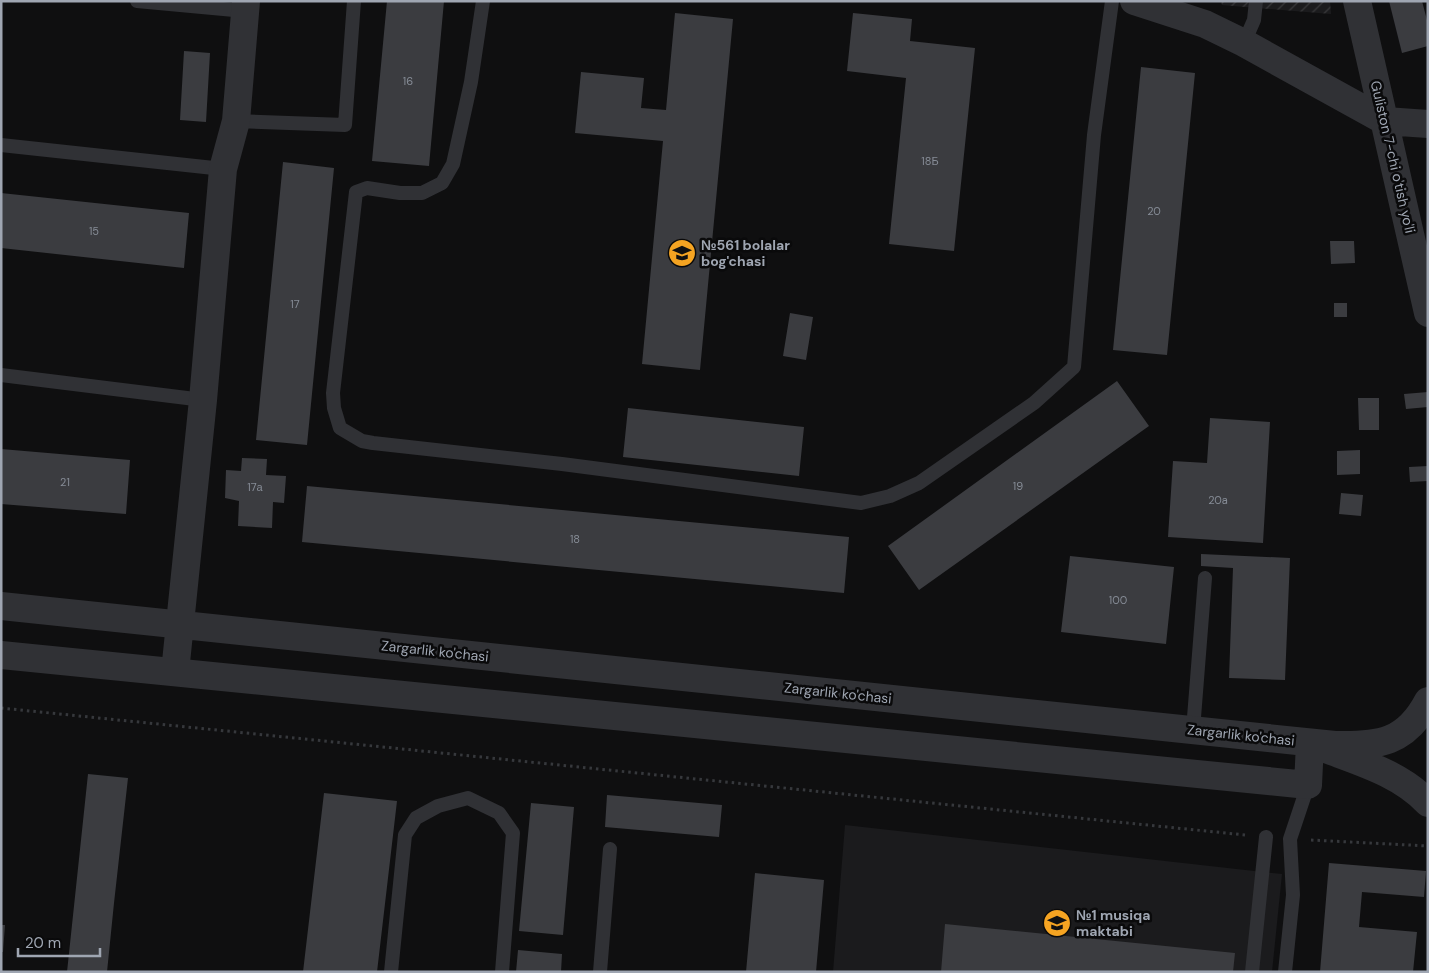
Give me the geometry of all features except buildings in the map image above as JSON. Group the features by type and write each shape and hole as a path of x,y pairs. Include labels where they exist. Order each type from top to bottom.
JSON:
{"street":[{"path":"1134,1 1205,24 1244,43 1386,122 1428,124"},
{"name":"Guliston 7-chi o'tish yo'li","path":"1357,1 1428,313"},
{"path":"175,672 203,400 223,169 236,121 245,6"},
{"name":"Zargarlik ko'chasi","path":"1,606 1310,743 1308,785"},
{"path":"1,655 1308,785"},
{"path":"1310,743 1360,744 1379,742 1395,737 1413,724 1428,701"},
{"path":"1310,743 1360,762 1397,779 1419,794 1428,803"}],"lane":[{"path":"138,1 245,6"},
{"path":"236,121 345,125 354,1"},
{"path":"483,1 470,82 452,164 442,183 422,192 400,193 367,188 356,192 333,387 334,408 340,428 362,441 373,443 562,464 861,503 890,496 919,483 1034,403 1074,367 1094,135 1112,1"},
{"path":"1244,43 1254,20 1256,1"},
{"path":"1,145 223,169"},
{"path":"1,375 203,400"},
{"path":"1193,730 1205,578"},
{"path":"1285,972 1293,894 1290,839 1308,785"},
{"path":"391,972 405,835 416,818 438,806 468,798 500,813 513,833 502,972"},
{"path":"1252,972 1266,837"},
{"path":"600,972 610,849"}],"path":[{"path":"1,708 1266,837"},
{"path":"1290,839 1428,846"}],"shaded area":[{"path":"1221,1 1330,1 1331,14 1222,5"},
{"name":"№1 musiqa maktabi","path":"845,825 1282,874 1272,972 833,972"}],"place":[{"name":"№561 bolalar bog'chasi","path":"682,253"},
{"name":"№1 musiqa maktabi","path":"1057,923"}]}
